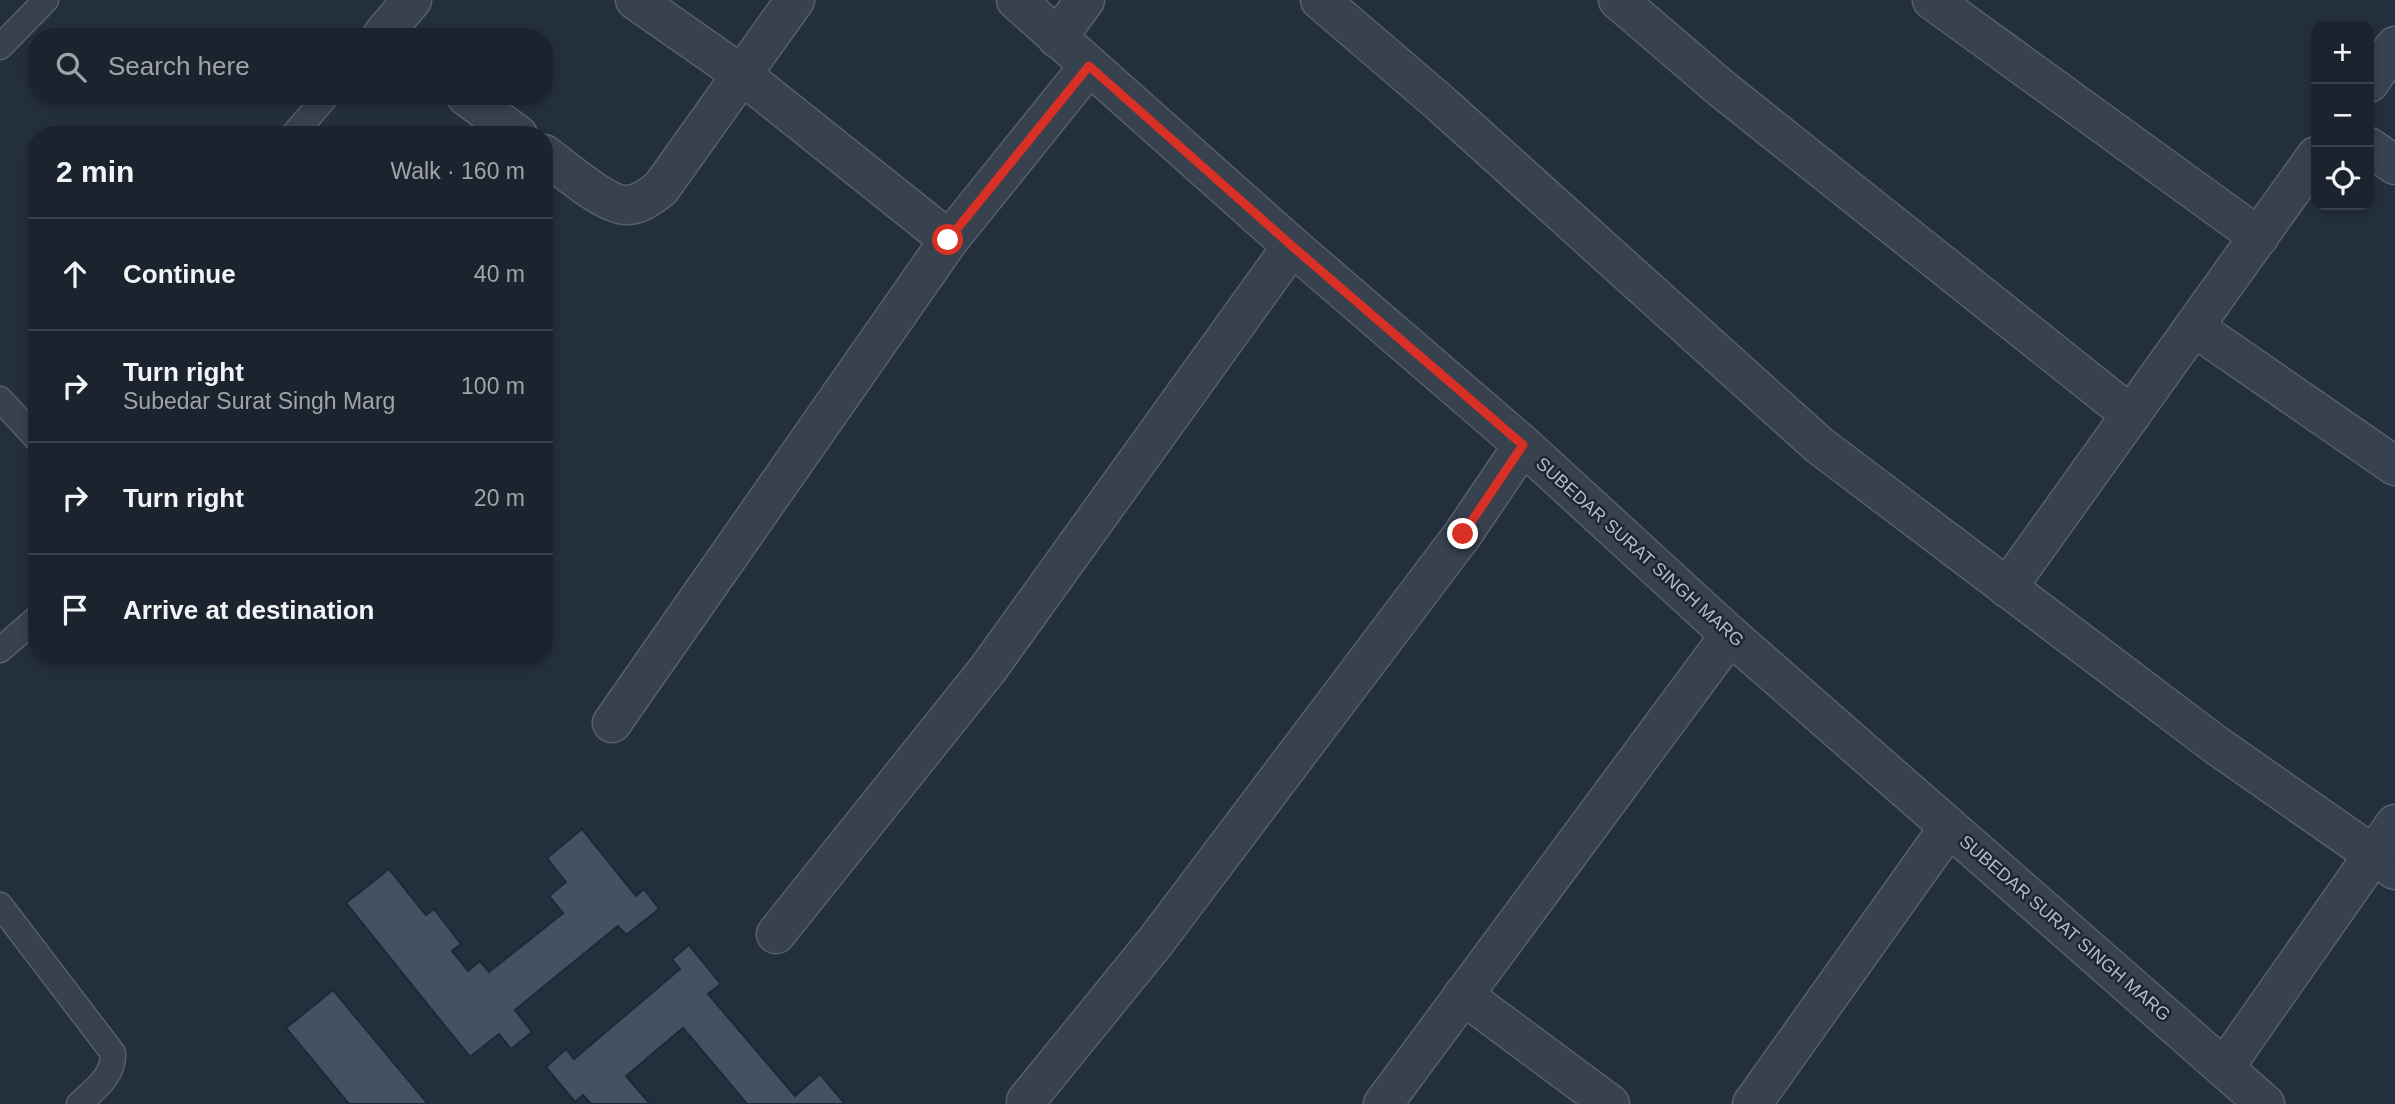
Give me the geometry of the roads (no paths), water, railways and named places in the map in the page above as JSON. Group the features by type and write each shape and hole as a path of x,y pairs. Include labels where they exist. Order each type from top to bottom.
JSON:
{"street":[{"path":"389,28 412,0"},
{"path":"635,0 741,74 948,240"},
{"path":"553,161 602,197 626,206 647,200 660,188 795,0"},
{"name":"SUBEDAR SURAT SINGH MARG","path":"1016,0 1292,246 1523,445 1730,635 2265,1104"},
{"path":"1058,37 1085,0"},
{"path":"1320,0 1439,102 1819,445 2216,744 2384,862"},
{"path":"1618,0 1722,89 2131,415"},
{"path":"1932,0 2259,237"},
{"path":"2374,76 2395,46"},
{"path":"612,723 948,240 1089,66"},
{"path":"478,105 506,126"},
{"path":"2374,150 2395,165"},
{"path":"2007,587 2311,163"},
{"path":"776,934 988,670 1292,246"},
{"path":"2194,327 2395,467"},
{"path":"1026,1101 1172,919 1463,534 1523,445"},
{"path":"1383,1104 1730,635"},
{"path":"2224,1068 2384,862 2395,824"},
{"path":"1752,1104 1949,827"},
{"path":"1463,995 1611,1104"}],"lane":[{"path":"0,47 46,0"},
{"path":"301,126 319,105"},
{"path":"0,399 28,422"},
{"path":"0,650 28,626"},
{"path":"0,905 113,1053 109,1074 79,1104"}]}
